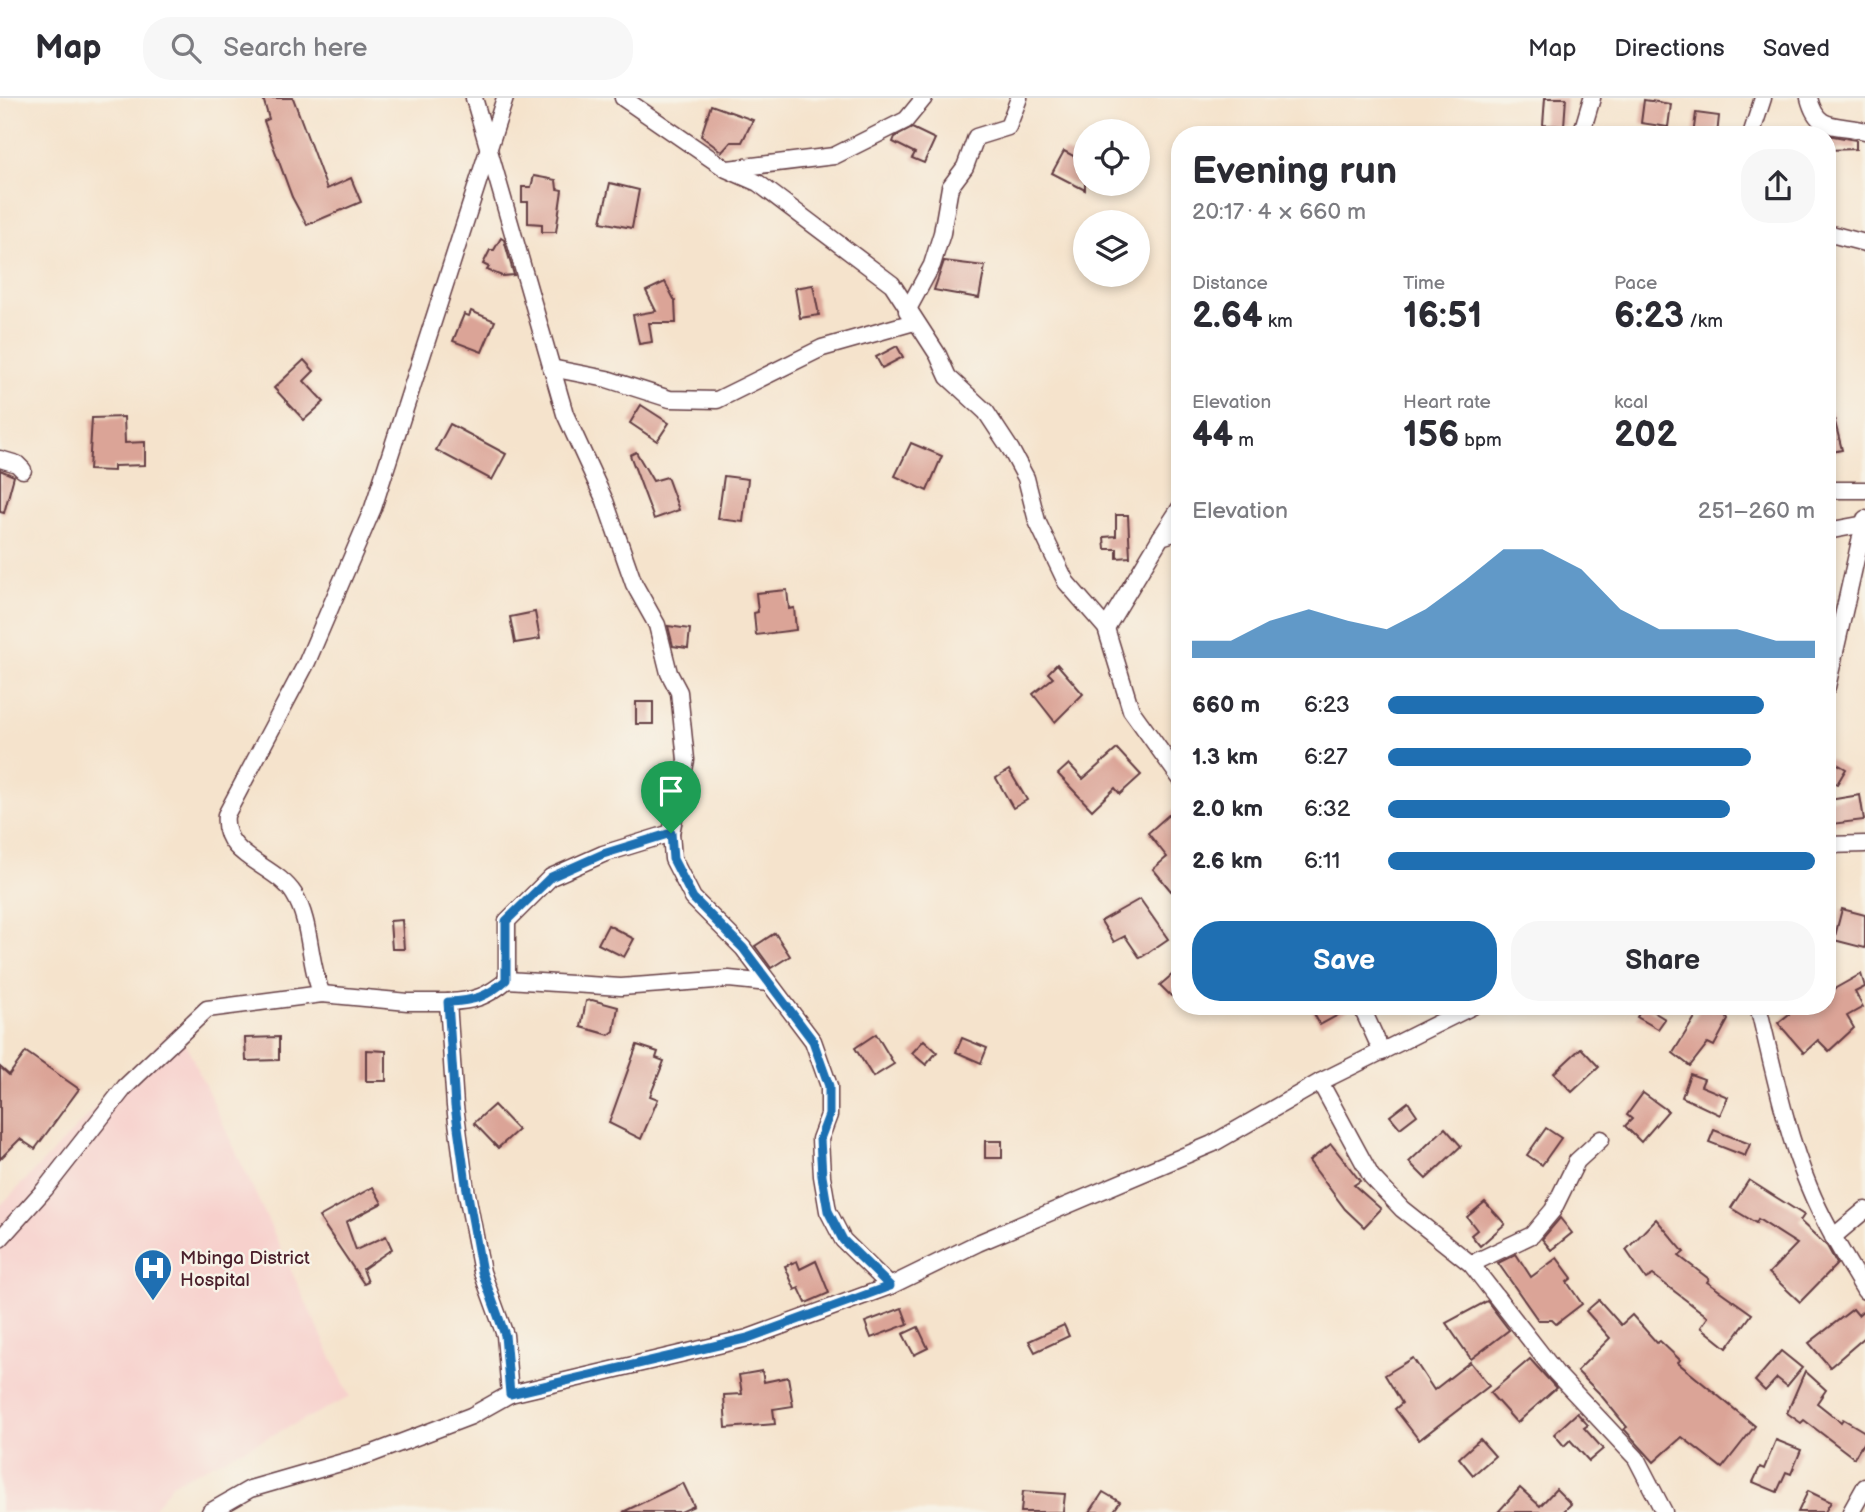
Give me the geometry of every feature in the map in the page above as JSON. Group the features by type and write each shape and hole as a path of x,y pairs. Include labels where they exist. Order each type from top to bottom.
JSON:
{"street":[{"path":"474,98 565,414 605,501 634,584 657,625 669,673 679,692 686,760 671,833 673,859 693,898 743,948 796,1014 813,1041 823,1064 829,1103 820,1139 828,1211 836,1232 890,1286"},
{"path":"322,994 312,973 303,916 295,895 256,860 234,845 227,832 226,815 307,662 373,508 503,104 520,98"},
{"path":"623,98 726,169 758,183 892,284 910,316 938,355 948,377 986,412 1011,450 1026,478 1037,521 1066,582 1106,628 1131,710 1171,766"},
{"path":"726,169 834,156 906,120 923,98"},
{"path":"551,368 607,379 670,399 716,400 822,348 910,316 932,265 942,233 950,187 965,167 976,136 1008,127 1019,98"},
{"path":"1584,126 1592,98"},
{"path":"1754,126 1763,98"},
{"path":"1809,98 1814,116 1825,124 1865,131"},
{"path":"1836,235 1865,243"},
{"path":"0,459 17,464 23,470"},
{"path":"1836,490 1865,490"},
{"path":"1106,628 1171,522"},
{"path":"1836,529 1865,522 1836,648"},
{"path":"1161,537 1171,534"},
{"path":"0,1239 45,1189 125,1087 207,1009 322,994 408,1002 476,1001 489,996 506,980 506,921 551,877 603,854 671,833"},
{"path":"1836,845 1865,844"},
{"path":"506,980 621,987 729,979 769,983"},
{"path":"448,1002 455,1106 466,1184 482,1272 505,1335 510,1394"},
{"path":"1365,1015 1382,1052"},
{"path":"210,1512 250,1489 371,1454 471,1416 510,1394 748,1338 890,1286 978,1243 1212,1144 1320,1082 1454,1015"},
{"path":"1760,1015 1808,1186 1833,1237 1865,1291"},
{"path":"1320,1082 1371,1176 1402,1209 1471,1264 1556,1373 1636,1458 1664,1512"},
{"path":"1471,1264 1532,1235 1553,1210 1577,1161 1601,1139"},
{"path":"1833,1237 1865,1210"},
{"path":"1851,1512 1865,1487"}],"shaded area":[{"name":"Mbinga District Hospital","path":"177,1025 350,1397 172,1484 151,1512 0,1512 0,1206"}],"building":[{"path":"263,98 293,98 327,189 351,178 361,202 307,225 292,197 264,121 269,119"},
{"path":"1545,98 1566,98 1564,126 1543,125"},
{"path":"1644,100 1671,104 1668,126 1641,123"},
{"path":"711,105 753,120 742,142 731,142 722,152 701,136"},
{"path":"1696,113 1719,116 1718,126 1694,126"},
{"path":"912,128 935,139 924,163 912,158 915,153 893,142 895,137"},
{"path":"1836,137 1856,140 1856,149 1836,150"},
{"path":"1064,151 1073,156 1073,184 1052,173"},
{"path":"534,176 556,180 557,189 562,190 556,232 542,232 542,224 528,223 528,202 522,202 522,187 531,187"},
{"path":"610,183 639,190 632,228 601,222"},
{"path":"501,238 504,240 514,275 502,276 487,270 489,267 483,264 490,250 494,250"},
{"path":"944,261 985,266 979,298 934,290"},
{"path":"665,282 675,301 676,323 649,323 652,342 639,344 633,315 656,311 646,291"},
{"path":"813,285 819,315 800,318 795,288"},
{"path":"471,311 495,321 482,352 453,341 464,314 469,316"},
{"path":"897,346 903,357 882,368 876,357"},
{"path":"304,360 314,371 304,381 324,402 304,420 274,388"},
{"path":"641,405 669,423 657,441 630,423"},
{"path":"124,417 125,443 145,442 145,465 114,466 114,471 89,470 92,418"},
{"path":"450,424 506,454 492,480 436,450"},
{"path":"1836,426 1842,450 1836,451"},
{"path":"911,443 942,456 927,491 895,476"},
{"path":"636,452 653,481 667,477 679,510 654,519 630,455"},
{"path":"0,470 14,476 4,513 0,512"},
{"path":"724,476 748,479 743,522 718,519"},
{"path":"1116,515 1128,515 1130,557 1117,558 1117,549 1105,549 1104,537 1116,536"},
{"path":"787,590 789,609 794,608 796,630 756,635 756,593"},
{"path":"535,612 540,639 515,643 510,617"},
{"path":"668,626 690,629 688,648 673,646"},
{"path":"1057,664 1083,694 1055,722 1033,694 1053,678 1048,673"},
{"path":"636,702 653,702 653,724 636,724"},
{"path":"1117,749 1141,775 1120,794 1115,788 1092,810 1058,774 1069,764 1083,779"},
{"path":"1836,763 1846,769 1836,784"},
{"path":"1009,770 1027,800 1013,808 996,778"},
{"path":"1860,795 1864,820 1836,824 1836,799"},
{"path":"1171,813 1171,891 1153,869 1167,857 1148,833"},
{"path":"1140,899 1168,939 1140,958 1125,936 1114,942 1101,921"},
{"path":"1842,909 1865,915 1865,948 1836,941"},
{"path":"402,920 404,949 392,949 390,921"},
{"path":"608,925 634,939 624,957 598,944"},
{"path":"775,933 790,956 771,968 755,946"},
{"path":"1861,974 1865,987 1855,992 1863,1007 1847,1016 1854,1028 1829,1051 1818,1040 1804,1053 1778,1023 1788,1015 1836,1015 1836,988"},
{"path":"1171,976 1171,996 1160,985"},
{"path":"586,1001 618,1007 614,1031 609,1035 581,1027"},
{"path":"1315,1015 1338,1015 1320,1025"},
{"path":"1659,1015 1665,1019 1658,1029 1637,1017"},
{"path":"1696,1015 1726,1015 1728,1020 1714,1046 1708,1043 1690,1066 1673,1053"},
{"path":"876,1034 894,1064 873,1077 855,1048"},
{"path":"279,1037 279,1060 246,1061 245,1038"},
{"path":"962,1038 987,1048 981,1063 956,1052"},
{"path":"924,1040 937,1052 926,1065 912,1053"},
{"path":"637,1045 658,1052 656,1058 664,1061 650,1096 658,1099 641,1139 609,1123"},
{"path":"1581,1048 1599,1067 1572,1092 1554,1073"},
{"path":"366,1050 386,1051 386,1081 366,1081"},
{"path":"26,1052 79,1089 35,1149 20,1139 0,1159 0,1067 9,1075"},
{"path":"1690,1074 1704,1079 1701,1086 1728,1097 1720,1115 1682,1097"},
{"path":"1643,1093 1668,1111 1641,1142 1625,1126 1632,1119 1627,1115"},
{"path":"1408,1102 1417,1115 1400,1128 1390,1116"},
{"path":"494,1105 518,1130 498,1148 474,1123"},
{"path":"1445,1128 1461,1146 1426,1179 1409,1162"},
{"path":"1546,1128 1561,1138 1542,1165 1527,1155"},
{"path":"1714,1130 1750,1144 1745,1156 1709,1142"},
{"path":"985,1141 1002,1141 1002,1158 985,1158"},
{"path":"1331,1144 1360,1181 1354,1185 1381,1209 1364,1227 1345,1209 1309,1161"},
{"path":"1749,1180 1804,1215 1800,1221 1827,1246 1837,1264 1800,1302 1769,1273 1797,1244 1758,1219 1756,1223 1731,1208"},
{"path":"373,1187 382,1203 346,1222 356,1250 386,1236 392,1249 363,1269 368,1282 364,1284 319,1217"},
{"path":"1485,1202 1505,1224 1480,1246 1471,1235 1477,1230 1467,1217"},
{"path":"1560,1218 1572,1233 1551,1250 1542,1239"},
{"path":"1656,1219 1684,1252 1679,1256 1709,1279 1707,1282 1752,1314 1727,1348 1701,1327 1708,1317 1653,1275 1646,1279 1626,1250"},
{"path":"1516,1254 1531,1277 1557,1258 1572,1278 1567,1282 1582,1304 1556,1324 1552,1320 1538,1320 1498,1263"},
{"path":"797,1261 800,1269 816,1261 829,1293 806,1303 799,1288 795,1290 785,1266"},
{"path":"1599,1300 1621,1325 1632,1315 1657,1343 1660,1341 1680,1360 1678,1363 1755,1426 1722,1468 1682,1437 1654,1462 1624,1429 1627,1427 1599,1393 1577,1371 1610,1338 1586,1311"},
{"path":"1487,1301 1509,1330 1471,1359 1446,1323"},
{"path":"902,1308 908,1324 871,1338 865,1322"},
{"path":"1853,1309 1858,1315 1865,1309 1865,1337 1830,1367 1809,1343"},
{"path":"1064,1325 1069,1336 1035,1352 1029,1341"},
{"path":"918,1327 928,1348 914,1355 903,1334"},
{"path":"1781,1351 1802,1368 1787,1386 1777,1378 1765,1391 1755,1381"},
{"path":"1413,1358 1434,1390 1470,1362 1489,1386 1419,1440 1395,1409 1402,1403 1385,1375"},
{"path":"1530,1359 1556,1388 1517,1423 1490,1393"},
{"path":"762,1371 764,1382 788,1377 793,1406 773,1409 775,1424 726,1428 724,1395 742,1394 739,1375"},
{"path":"1805,1371 1826,1390 1817,1403 1841,1422 1843,1419 1865,1432 1865,1440 1854,1458 1804,1420 1801,1423 1787,1413"},
{"path":"1577,1413 1588,1425 1584,1428 1603,1449 1589,1461 1570,1440 1564,1446 1554,1434"},
{"path":"1480,1439 1495,1456 1473,1475 1459,1458"},
{"path":"1776,1440 1801,1450 1791,1474 1786,1472 1777,1492 1753,1482 1760,1467 1764,1469"},
{"path":"683,1483 694,1506 681,1512 623,1512"},
{"path":"1520,1488 1540,1506 1556,1489 1571,1504 1563,1512 1498,1512"},
{"path":"1023,1491 1065,1494 1063,1512 1021,1512"},
{"path":"1808,1491 1831,1502 1825,1512 1798,1512"},
{"path":"1103,1492 1120,1502 1113,1512 1090,1512"}],"place":[{"name":"Mbinga District Hospital","path":"153,1302"}],"route":[{"path":"671,833 673,859 693,898 743,948 796,1014 813,1041 829,1086 829,1115 820,1139 828,1211 836,1232 890,1286 748,1338 510,1394 505,1335 482,1272 466,1184 455,1106 448,1002 476,1001 489,996 506,980 506,921 551,877 603,854 671,833"}]}
